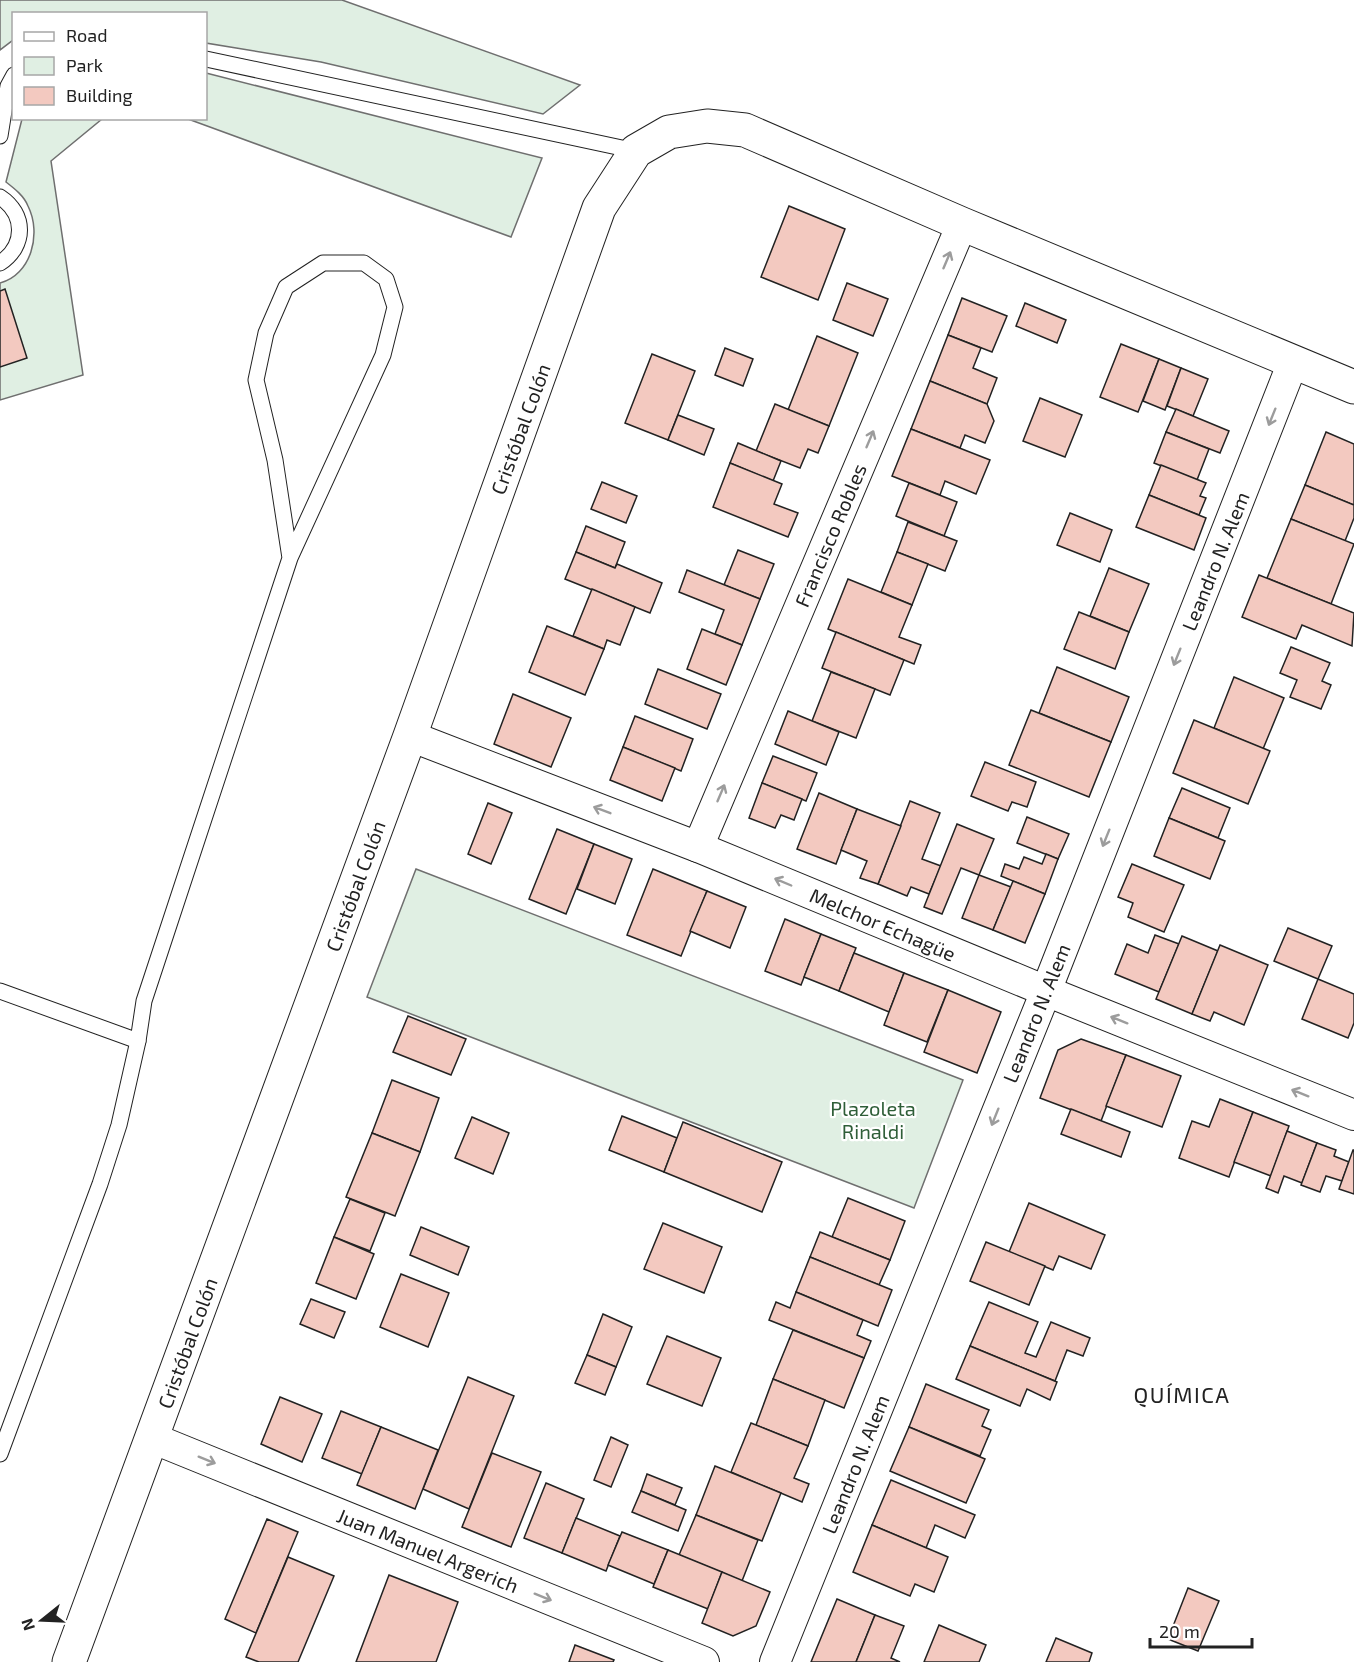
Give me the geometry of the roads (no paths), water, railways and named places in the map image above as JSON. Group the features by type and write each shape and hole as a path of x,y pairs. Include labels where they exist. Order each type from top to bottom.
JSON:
{"street":[{"name":"Cristóbal Colón","path":"69,1662 410,736 599,208 636,151 669,132 707,126 745,130 962,224"},
{"path":"962,224 1354,387"},
{"name":"Francisco Robles","path":"698,847 962,224"},
{"name":"Leandro N. Alem","path":"775,1662 1046,991 1293,362"},
{"name":"Melchor Echagüe","path":"410,736 698,847 1046,991 1354,1114"},
{"name":"Juan Manuel Argerich","path":"152,1438 704,1662"}],"lane":[{"path":"207,59 636,151"},
{"path":"0,136 8,86 12,79"},
{"path":"0,197 12,206 19,218 20,231 18,243 12,254 0,263"},
{"path":"0,1454 100,1184 119,1125 138,1041 144,1001 290,558 383,355 395,307 386,279 364,263 323,263 286,287 266,333 256,380 275,460 290,558"},
{"path":"0,991 138,1041"}],"district":[{"name":"QUÍMICA","path":"1182,1394"}],"park label":[{"name":"Plazoleta Rinaldi","path":"873,1120"}]}
